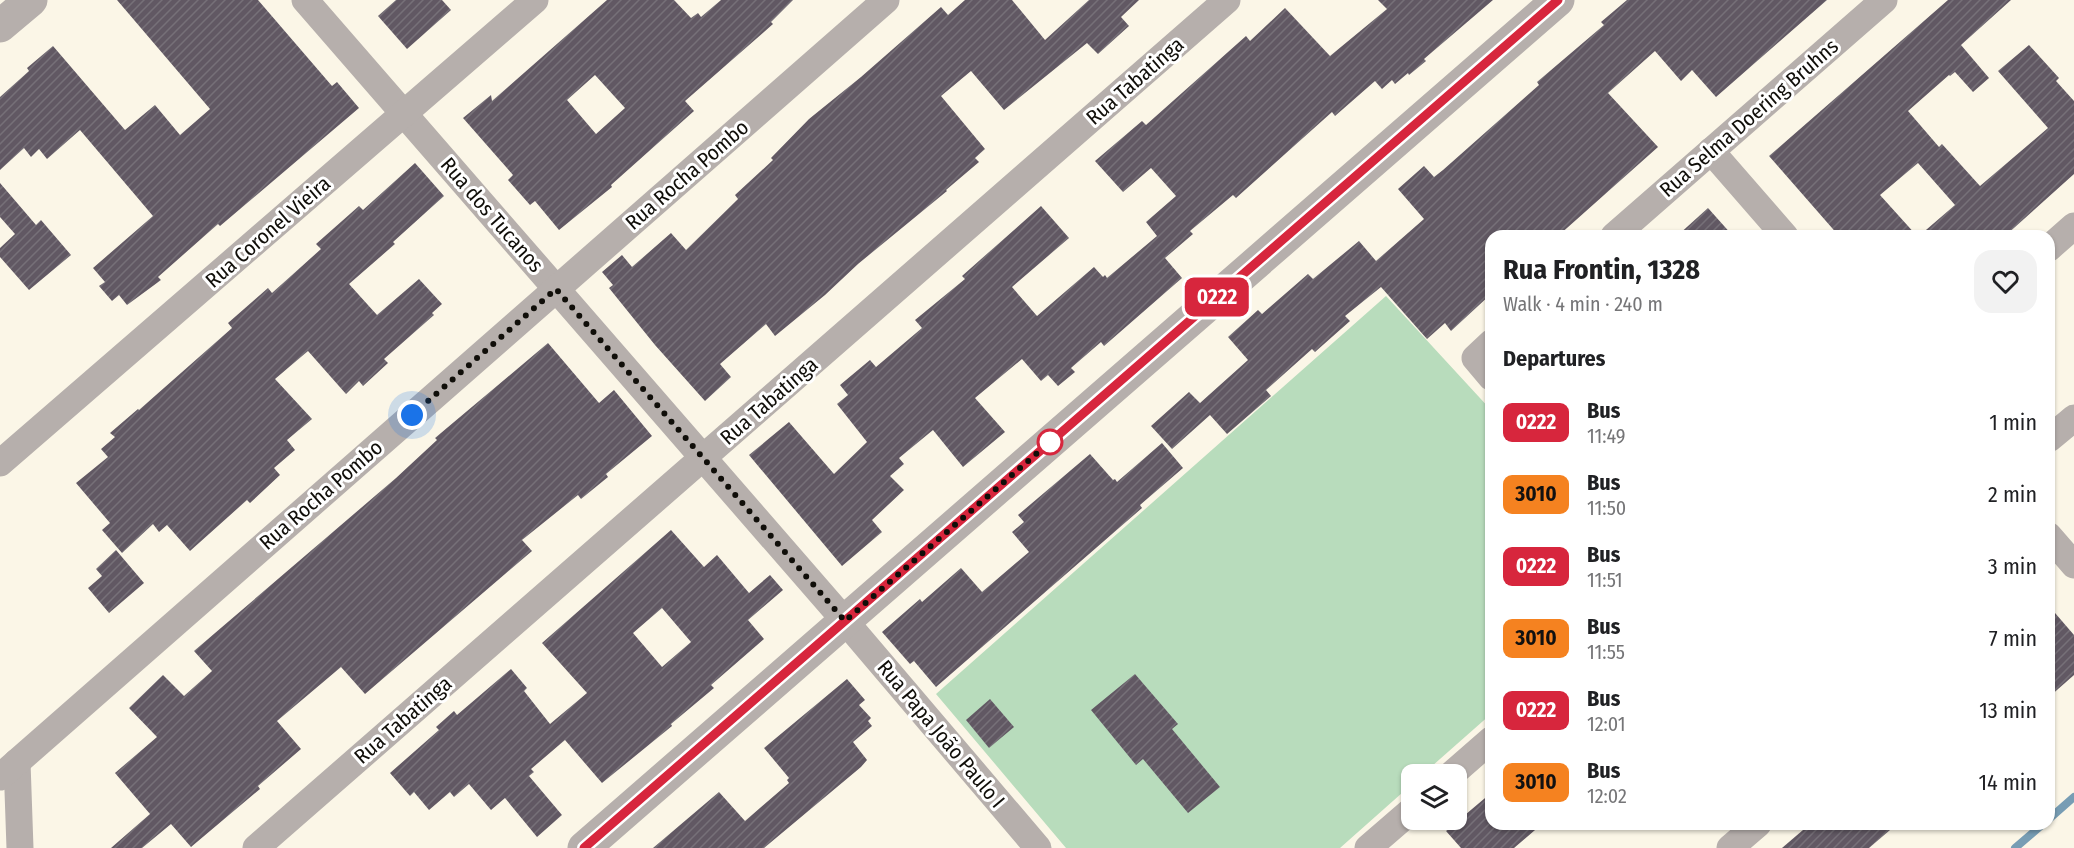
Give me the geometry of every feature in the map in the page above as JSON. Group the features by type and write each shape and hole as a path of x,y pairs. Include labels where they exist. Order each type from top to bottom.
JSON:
{"street":[{"path":"0,26 31,0"},
{"name":"Rua dos Tucanos","path":"305,0 845,621"},
{"name":"Rua Coronel Vieira","path":"0,463 535,0"},
{"name":"Rua Rocha Pombo","path":"9,769 886,0"},
{"name":"Rua Tabatinga","path":"256,848 1227,0"},
{"path":"584,848 1558,0"},
{"name":"Rua Selma Doering Bruhns","path":"1621,230 1884,0"},
{"path":"1711,151 1780,230"},
{"path":"2055,243 2074,226"},
{"path":"2055,435 2074,418"},
{"path":"2055,543 2074,565"},
{"name":"Rua Papa João Paulo I","path":"845,621 1038,848"},
{"path":"1463,764 1485,745"},
{"path":"9,769 20,848"},
{"path":"1368,848 1401,820"},
{"path":"1730,848 1751,830"}],"green space":[{"path":"1386,296 1485,403 1485,719 1434,764 1401,764 1401,794 1340,848 1066,848 936,694"}],"building":[{"path":"117,0 258,0 332,86 337,82 359,108 220,226 218,224 158,277 161,280 127,305 119,295 112,301 99,286 105,282 93,268 153,216 80,130 47,159 39,149 31,157 24,148 0,170 0,97 29,71 27,68 53,46 125,130 155,105 180,135 210,109"},
{"path":"396,0 442,0 451,10 407,49 378,16"},
{"path":"607,0 674,0 691,18 698,13 701,17 721,0 793,0 771,22 773,24 685,101 694,111 611,185 612,187 559,230 535,201 530,205 508,180 513,175 463,118 491,95 492,101","holes":["595,75 625,108 596,134 567,100"]},
{"path":"965,0 1012,0 1045,40 1089,0 1139,0 1121,17 1129,26 1098,54 1087,43 1004,110 971,71 941,96 985,149 975,158 979,162 775,336 766,324 720,364 731,377 705,401 655,345 609,288 613,285 602,272 622,255 632,267 671,233 686,250 738,199 735,195 773,160 771,158 809,119 941,7 948,15"},
{"path":"1378,0 1493,0 1424,59 1426,61 1409,75 1408,73 1395,84 1392,80 1382,89 1375,81 1335,116 1332,112 1236,198 1233,195 1190,231 1193,234 1165,258 1182,278 1104,346 1101,342 1071,368 1075,372 1058,386 1048,375 1041,381 1022,359 975,398 1005,432 963,467 933,430 899,458 904,464 890,476 904,490 872,520 882,532 842,566 749,455 789,422 834,474 867,442 837,404 848,395 840,385 870,360 876,367 922,328 915,320 965,279 962,276 1041,206 1069,238 1012,287 1037,316 1094,267 1103,277 1105,275 1107,278 1157,236 1146,222 1176,196 1151,168 1123,192 1095,161 1142,121 1146,125 1246,36 1250,41 1285,8 1330,56 1387,9"},
{"path":"1627,0 1827,0 1716,97 1692,70 1681,81 1655,51 1608,93 1658,147 1565,230 1485,230 1485,300 1451,331 1445,323 1427,339 1381,287 1345,316 1350,321 1315,352 1312,349 1266,390 1271,396 1227,434 1210,415 1172,449 1151,426 1189,392 1200,403 1248,360 1228,337 1258,310 1262,314 1308,274 1313,279 1359,241 1376,261 1424,219 1398,189 1424,166 1434,177 1443,170 1539,85 1537,82 1604,25 1601,22"},
{"path":"1948,0 2011,0 1961,45 1989,78 1973,92 1955,72 1908,111 1939,147 1942,144 1980,186 2048,128 1998,71 2029,45 2059,78 2056,81 2074,101 2074,174 2012,230 1926,230 1955,205 1918,163 1880,195 1912,230 1834,230 1769,156"},
{"path":"415,163 444,196 393,242 395,244 349,284 377,315 419,279 442,304 432,313 434,315 384,359 388,363 363,386 359,381 346,394 308,351 275,379 312,419 287,440 295,450 274,468 280,475 250,503 247,500 190,551 167,525 159,532 153,524 122,553 102,530 110,523 76,483 108,457 101,449 115,437 110,433 232,328 228,323 268,288 272,293 321,249 316,244 359,206 363,210"},
{"path":"0,183 36,225 41,220 71,255 29,290 0,257 0,248 15,234 0,217"},
{"path":"1708,208 1728,230 1684,230"},
{"path":"548,343 599,403 614,390 652,436 606,474 608,477 581,499 578,495 522,540 532,551 365,694 341,667 277,721 301,749 258,786 260,789 191,847 171,824 142,848 111,848 150,814 115,773 157,737 129,708 163,675 184,696 212,671 194,651 396,478 437,440 435,438"},
{"path":"1162,443 1183,468 1140,505 1142,508 936,687 914,661 910,664 882,632 920,599 922,602 961,568 982,592 1029,552 1012,532 1024,522 1018,515 1090,454 1117,482"},
{"path":"671,530 704,567 717,555 749,593 770,575 783,590 748,620 764,639 711,685 714,688 671,724 672,726 602,783 565,740 531,769 534,772 529,776 562,815 537,837 505,798 491,810 469,784 454,797 450,792 429,810 414,792 410,796 390,773 439,730 436,727 454,711 457,715 511,669 527,688 524,691 550,724 587,693 542,643","holes":["662,608 691,642 662,667 633,633"]},
{"path":"116,550 144,583 109,613 88,588 102,576 96,569"},
{"path":"2055,613 2074,635 2074,675 2055,692"},
{"path":"1135,674 1178,724 1172,729 1220,787 1188,813 1143,759 1136,765 1091,710"},
{"path":"847,679 865,700 859,705 871,718 868,721 872,726 853,742 867,760 861,767 764,848 653,848 719,792 745,821 789,783 787,780 789,778 764,748"},
{"path":"990,699 1014,727 989,748 966,720"},
{"path":"1485,798 1485,830 1535,830 1514,848 1461,848 1446,831 1467,830 1467,813"},
{"path":"1803,830 1890,830 1869,848 1782,848"}],"waterway":[{"path":"2055,814 2074,797"},
{"path":"2015,848 2036,830"}],"bus line":[{"name":"0222","path":"584,848 1558,0"}],"route":[{"path":"412,415 556,289 845,621 1059,434 1050,442"}]}
